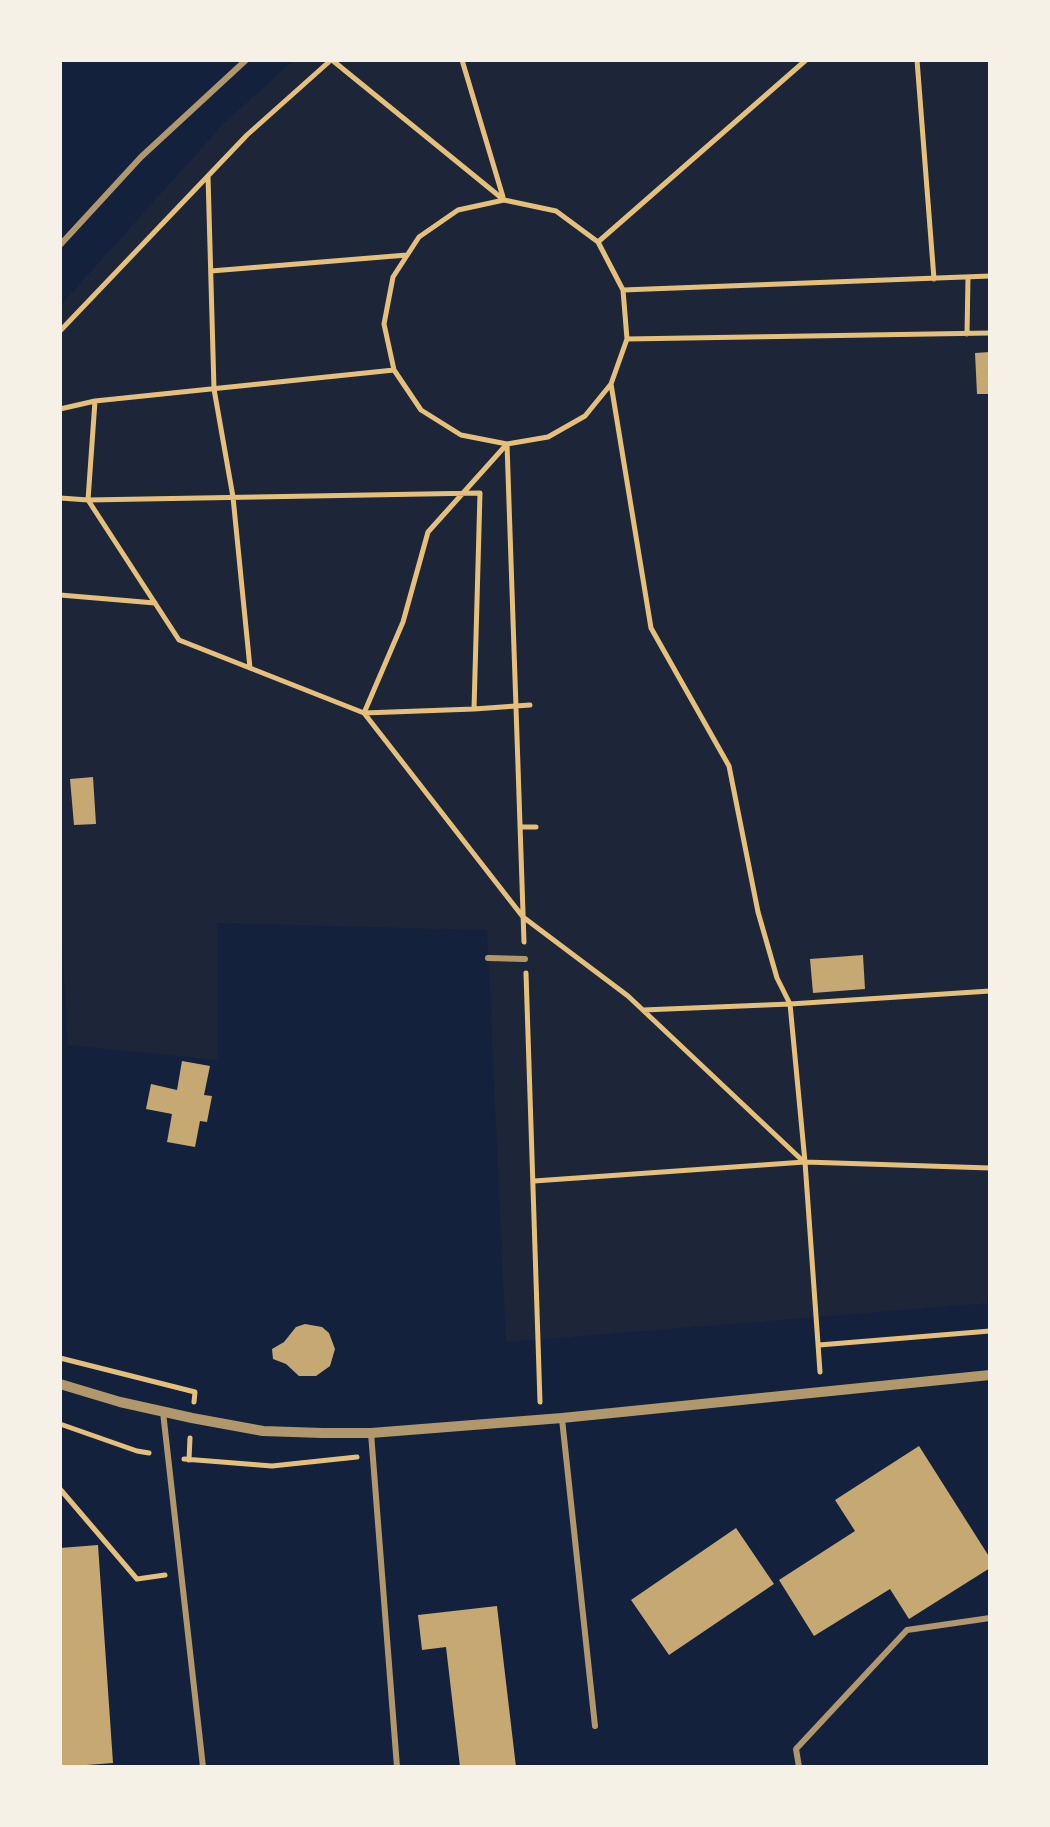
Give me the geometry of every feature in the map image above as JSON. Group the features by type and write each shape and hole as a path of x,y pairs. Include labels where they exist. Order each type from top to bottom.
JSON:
{"street":[{"path":"60,1384 163,1412 263,1431 372,1433 990,1375"}],"lane":[{"path":"60,245 141,157 246,60"},
{"path":"488,958 525,959"},
{"path":"163,1412 203,1767"},
{"path":"562,1418 595,1726"},
{"path":"372,1433 397,1767"},
{"path":"798,1767 796,1749 907,1630 990,1618"}],"path":[{"path":"60,331 247,135 332,60 504,200"},
{"path":"462,60 504,200"},
{"path":"598,242 806,60"},
{"path":"918,60 934,278"},
{"path":"208,176 214,389 232,497 250,668"},
{"path":"504,200 556,211 598,242 624,290 627,339 612,384 584,416 548,437 507,444 461,436 421,410 394,370 384,324 393,277 418,238 458,210 504,200"},
{"path":"210,271 408,255"},
{"path":"624,290 990,276"},
{"path":"967,334 968,277"},
{"path":"627,339 990,334"},
{"path":"60,409 95,401 394,370"},
{"path":"612,384 651,628 729,766 758,912 777,978 790,1004 822,1390"},
{"path":"95,401 88,500 179,640 364,713 530,705"},
{"path":"364,713 404,622 428,532 507,444"},
{"path":"507,444 541,1420"},
{"path":"60,498 480,492 474,709"},
{"path":"60,595 155,603"},
{"path":"364,713 524,917 628,996 805,1162"},
{"path":"521,827 536,828"},
{"path":"643,1010 990,991"},
{"path":"532,1181 805,1162 990,1168"},
{"path":"818,1346 990,1331"},
{"path":"60,1489 136,1579 181,1572"}],"shaded area":[{"path":"294,60 990,60 990,1303 506,1342 487,930 217,923 217,1060 68,1045 60,906 60,306 223,124"}],"building":[{"path":"990,352 990,394 977,394 975,353"},
{"path":"93,777 96,824 74,825 70,779"},
{"path":"863,955 865,989 813,993 810,959"},
{"path":"182,1061 210,1066 204,1095 212,1096 207,1122 200,1121 195,1147 167,1142 172,1114 146,1109 151,1084 177,1090"},
{"path":"296,1327 322,1327 335,1349 330,1366 316,1376 299,1376 273,1359 272,1349"},
{"path":"919,1446 990,1558 990,1568 909,1619 890,1589 814,1636 779,1580 855,1531 835,1500"},
{"path":"736,1528 774,1584 669,1655 631,1600"},
{"path":"98,1545 113,1763 60,1767 60,1548"},
{"path":"497,1606 516,1767 460,1767 446,1647 422,1650 418,1615"}]}
